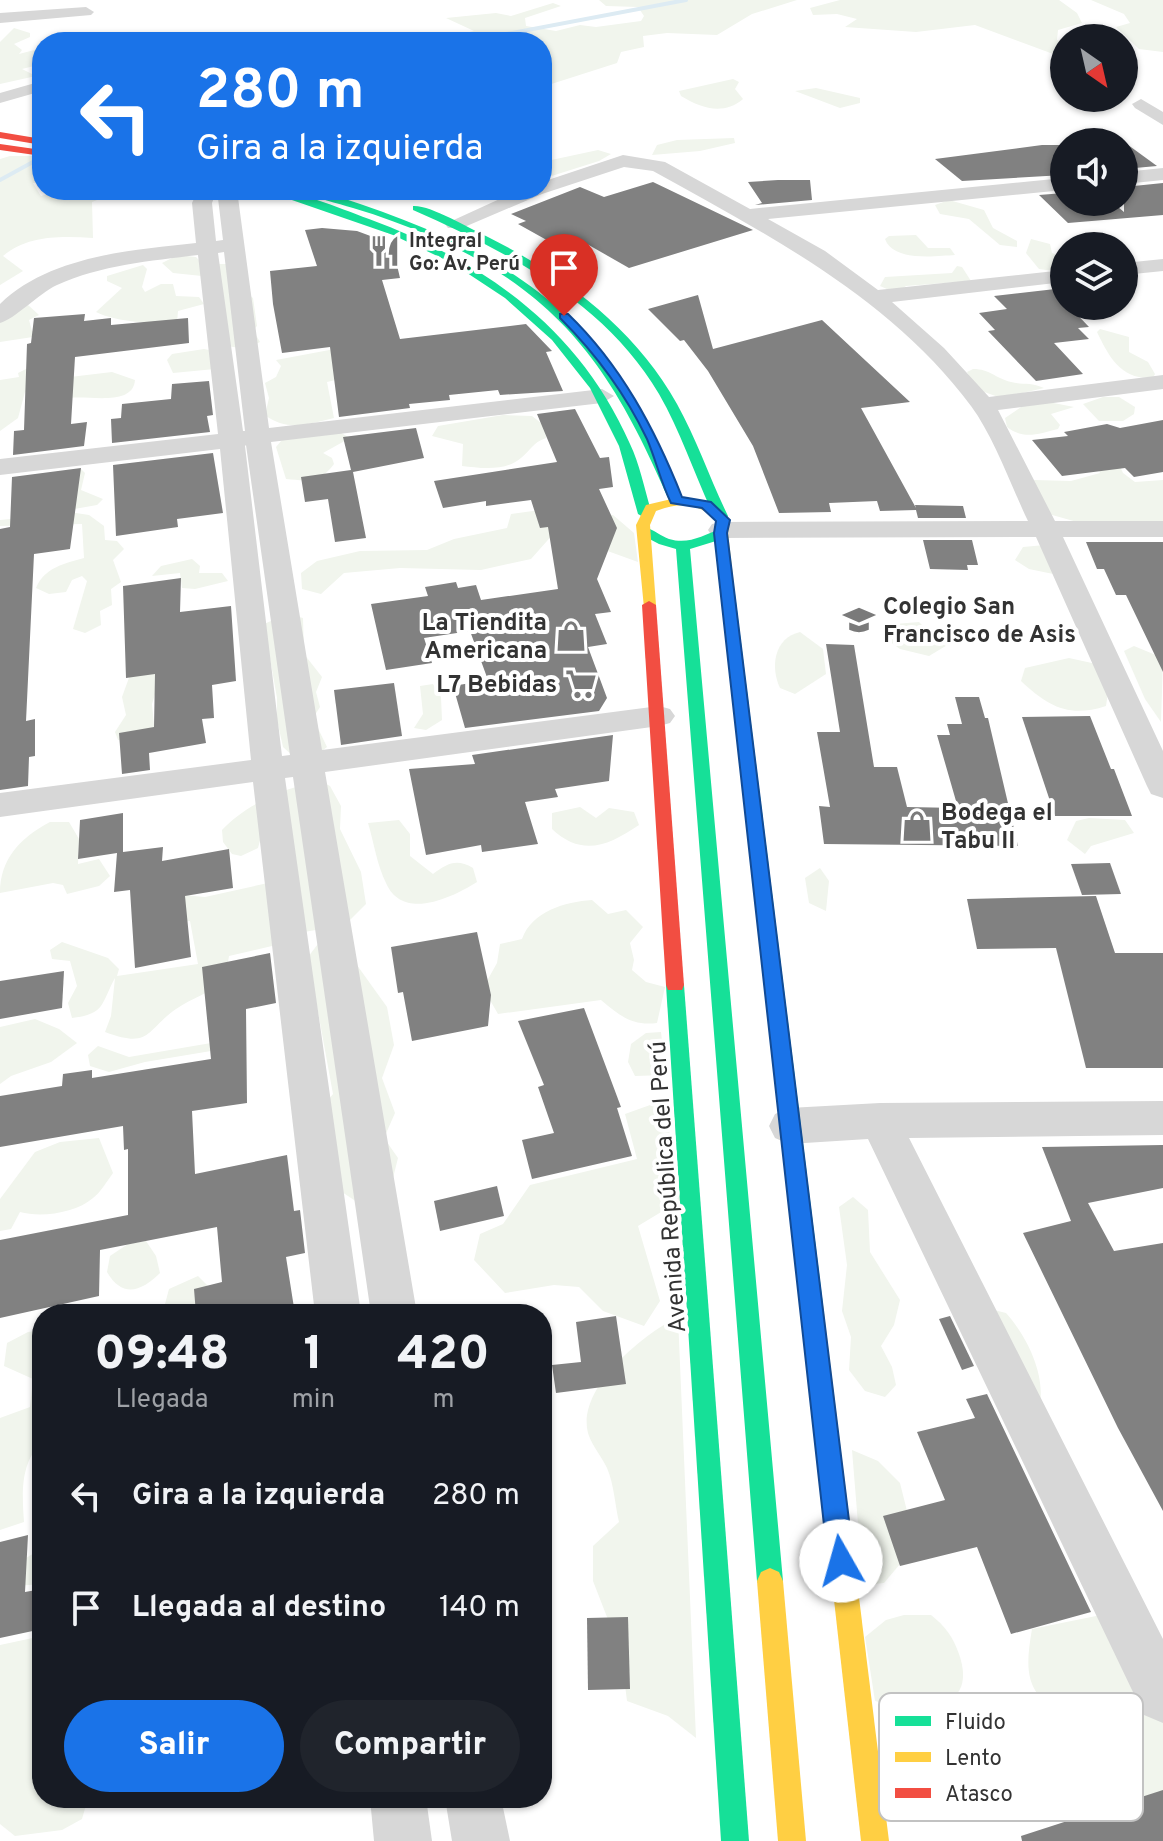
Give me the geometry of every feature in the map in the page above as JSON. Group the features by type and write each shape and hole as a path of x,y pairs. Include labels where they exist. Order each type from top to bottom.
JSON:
{"main road":[{"path":"0,125 32,129"},
{"path":"0,135 32,140"},
{"path":"0,147 32,152"},
{"name":"Avenida República del Perú","path":"303,200 365,218 454,258 531,310 566,344 602,396 632,457 645,522 735,1841"},
{"path":"344,200 422,229 502,271 564,316 588,340 634,406 653,439 676,500"},
{"path":"387,200 455,224 551,280 609,326 641,359 672,408 721,526 875,1841"},
{"path":"676,500 706,504 721,526 706,543 683,546 660,541 645,522 660,503 676,500"},
{"path":"683,546 792,1841"}],"street":[{"path":"0,18 86,6 85,32"},
{"path":"0,98 32,89"},
{"path":"1163,99 1141,104 1163,120"},
{"path":"552,184 602,166 641,161 750,215 818,255 874,297 936,353 983,405 1046,530 1163,786"},
{"path":"1138,177 1163,174"},
{"path":"750,215 1050,185"},
{"path":"203,200 219,246 245,438 310,765 392,1304"},
{"path":"219,246 226,200"},
{"path":"455,224 511,200"},
{"path":"0,316 27,292 71,273 116,261 219,246"},
{"path":"1138,268 1163,265"},
{"path":"874,297 1050,278"},
{"path":"983,405 1163,382"},
{"path":"0,467 602,396"},
{"path":"245,438 268,771 337,1304"},
{"path":"721,526 1163,529"},
{"path":"0,805 659,716"},
{"path":"789,1126 880,1121 1163,1118"},
{"path":"880,1121 1163,1696"},
{"path":"399,1808 403,1841"},
{"path":"475,1808 481,1841"}],"shaded area":[{"path":"599,0 797,0 752,14 717,35 667,33 643,36 644,47 621,52 617,63 552,84 552,32 469,32 474,31 446,18 496,13 511,16 553,3 561,6 525,18 526,26 556,31 580,25 596,27 641,21 644,16 638,7 606,6"},
{"path":"840,0 1059,0 1077,13 1082,23 1050,24 1050,53 975,25 916,32 845,27 857,19 837,14 813,15 810,8"},
{"path":"1091,0 1163,0 1163,52 1138,48 1138,24 1126,24 1130,23 1124,14"},
{"path":"14,28 30,33 30,37 14,44 22,50 19,54 32,51 32,66 22,69 32,77 0,84 0,42"},
{"path":"733,79 739,82 735,89 743,99 720,109 696,104 681,96 679,91"},
{"path":"816,88 860,98 860,103 840,108 795,91"},
{"path":"734,138 735,143 700,151 652,155 657,145 677,140"},
{"path":"598,150 611,154 552,176 552,160"},
{"path":"32,156 32,200 97,200 92,202 93,238 57,237 13,249 3,256 23,271 0,285 0,159"},
{"path":"949,200 984,210 993,228 1017,241 1017,247 1000,245 969,219 940,214 935,205"},
{"path":"916,235 928,248 950,248 955,255 906,254 890,246 885,239 889,236"},
{"path":"1031,239 1050,244 1050,270 1039,269 1026,253"},
{"path":"178,255 196,257 203,264 230,264 242,290 253,298 257,326 253,330 260,342 246,349 221,345 202,276 173,273 162,263"},
{"path":"143,265 147,269 142,287 145,292 161,284 173,284 176,296 199,297 204,304 178,311 177,323 125,320 96,312 122,288 107,281 107,276"},
{"path":"957,266 962,267 971,281 906,286 896,293 880,286 885,277 952,273"},
{"path":"28,305 39,315 29,320 32,331 61,328 59,333 0,342 0,318"},
{"path":"1100,329 1129,337 1129,352 1148,362 1155,374 1153,378 1142,378 1124,371 1106,350 1097,332"},
{"path":"340,348 344,378 327,382 334,418 290,425 265,415 269,398 265,383 276,377 281,366 276,360"},
{"path":"204,349 214,351 215,369 173,373 167,360 172,354"},
{"path":"32,366 70,377 112,372 135,380 127,394 118,397 70,398 65,388 25,392 18,418 0,431 0,380 19,377 18,373"},
{"path":"984,370 1011,382 1044,388 1001,398 976,389 967,372"},
{"path":"1103,397 1119,397 1135,407 1134,414 1123,421 1099,421 1083,404"},
{"path":"1033,399 1074,407 1051,414 1060,425 1058,429 1025,435 1007,427 1005,418"},
{"path":"503,415 532,416 545,426 546,438 508,465 492,468 462,466 463,444 432,436 438,426"},
{"path":"336,430 350,438 323,453 332,458 334,464 324,475 313,479 286,479 276,447 282,440"},
{"path":"1092,453 1114,453 1123,473 1135,482 1163,480 1163,522 1095,527 1045,513 1026,487 1034,480 1071,481 1100,473"},
{"path":"80,468 85,473 81,490 103,499 97,505 63,511 89,515 104,526 105,540 117,541 124,549 113,560 121,582 111,589 112,605 100,611 101,625 85,633 73,629 87,581 82,576 72,580 66,592 49,594 36,588 50,571 84,558 82,524 0,526 0,520 40,516"},
{"path":"540,510 613,515 634,533 638,562 555,532 531,559 481,570 400,568 344,573 321,594 302,589 301,573 317,561 360,551 427,550 454,539 507,528 511,514"},
{"path":"1045,545 1058,575 1029,569 1015,560 1023,547"},
{"path":"192,559 200,566 199,573 222,573 228,581 195,589 182,588 180,573 152,576 161,566"},
{"path":"287,614 303,618 304,654 322,677 316,692 320,707 313,718 327,747 319,753 292,755 283,747 264,624"},
{"path":"919,622 925,628 944,633 949,644 929,656 900,649 885,638 895,624"},
{"path":"800,632 823,649 826,674 795,694 780,688 775,663 784,640"},
{"path":"1134,646 1163,658 1161,722 1145,699 1124,651"},
{"path":"1069,658 1101,665 1110,679 1106,706 1081,711 1060,708 1041,698 1021,681 1025,668"},
{"path":"163,668 152,704 154,725 164,727 139,741 118,740 115,732 126,715 122,697 130,675"},
{"path":"433,684 441,697 442,720 426,730 414,728 423,714 420,686"},
{"path":"322,782 330,786 341,806 340,829 361,872 366,904 345,925 304,932 272,946 229,956 225,980 176,1009 140,1038 131,1039 105,1032 111,1016 115,978 97,1010 72,1018 68,1003 77,986 70,961 52,959 50,950 62,942 108,958 119,969 117,976 198,964 190,921 161,924 161,893 205,897 268,883 262,833 258,848 241,856 232,854 223,842 222,830 243,812 268,798 295,787"},
{"path":"580,807 596,818 609,808 634,812 639,825 606,843 585,846 574,843 552,829 552,813"},
{"path":"1089,818 1125,820 1134,833 1091,846 1085,854 1067,840 1076,821"},
{"path":"399,820 410,834 410,856 433,874 443,867 462,863 473,868 477,882 429,903 416,904 394,895 380,869 368,823"},
{"path":"50,822 69,822 79,839 78,864 99,859 110,876 99,886 67,894 63,885 53,883 0,893 4,870 14,851 30,835"},
{"path":"820,868 829,881 826,911 809,903 805,878"},
{"path":"592,900 608,914 626,910 643,927 630,943 634,960 632,970 646,982 665,987 657,1023 627,1019 601,1000 498,1014 483,988 497,963 500,944 522,939 533,921 551,910"},
{"path":"321,940 354,961 387,1007 394,1045 382,1078 395,1113 384,1138 398,1158 391,1186 360,1204 342,1192 318,1113 333,1094 308,957"},
{"path":"35,1019 59,1029 77,1043 51,1062 11,1076 0,1084 0,1027"},
{"path":"661,1032 666,1075 635,1076 628,1062 631,1044 646,1033"},
{"path":"211,1043 211,1051 145,1062 109,1072 90,1066 88,1055 98,1046 129,1057"},
{"path":"664,1100 681,1200 638,1226 660,1301 644,1326 603,1311 579,1287 554,1285 505,1293 474,1260 480,1234 503,1224 530,1185 637,1159 625,1114"},
{"path":"99,1138 113,1173 96,1196 58,1213 20,1212 11,1229 0,1231 0,1199 35,1152 60,1142"},
{"path":"853,1197 868,1210 870,1252 900,1300 894,1325 881,1346 892,1367 896,1385 885,1397 865,1391 849,1370 851,1337 842,1311 847,1265 839,1207"},
{"path":"146,1241 156,1256 160,1273 139,1288 119,1286 107,1272 110,1256 128,1244"},
{"path":"198,1276 212,1290 208,1304 165,1304 169,1289"},
{"path":"990,1309 1006,1313 1027,1343 1040,1379 1040,1403 1163,1656 1163,1817 1143,1817 1143,1693 1037,1693 1032,1683 1028,1659 1032,1629 1101,1615"},
{"path":"678,1317 696,1738 668,1716 627,1701 621,1653 593,1581 593,1546 619,1522 609,1474 589,1436 587,1419 591,1401 614,1366 630,1350"},
{"path":"32,1331 32,1379 4,1366 7,1343"},
{"path":"32,1388 32,1455 23,1489 24,1522 0,1530 0,1418 30,1407"},
{"path":"852,1450 878,1461 900,1483 907,1511 900,1564 884,1583 863,1585"},
{"path":"32,1554 32,1585 3,1587 10,1568"},
{"path":"904,1615 931,1615 944,1628 959,1654 963,1674 957,1693 879,1693 879,1702 875,1701 865,1637 886,1620"},
{"path":"32,1638 32,1808 85,1808 82,1819 62,1830 15,1836 0,1824 0,1645"}],"building":[{"path":"1050,145 1050,176 962,181 935,159"},
{"path":"1138,152 1157,166 1138,168"},
{"path":"810,180 812,200 755,205 762,203 748,182"},
{"path":"653,182 753,230 629,268 573,236 552,243 518,224 526,221 511,214 580,187 604,197"},
{"path":"1163,183 1163,215 1068,223 1061,216 1138,216 1138,186"},
{"path":"1050,194 1050,206 1039,195"},
{"path":"305,230 357,231 392,244 400,278 382,280 400,339 526,324 552,351 546,352 563,391 500,395 498,390 449,395 450,400 409,404 410,408 339,417 330,347 282,353 270,271 317,266"},
{"path":"1050,290 1050,320 1082,320 1089,327 1078,328 1089,339 1054,343 1083,374 1036,381 988,331 995,330 979,313 1007,309 994,296"},
{"path":"698,295 713,349 822,320 910,402 861,408 916,508 915,505 963,506 966,518 918,518 916,510 880,511 877,501 829,503 831,512 779,513 753,446 708,371 684,340 680,341 648,309"},
{"path":"85,314 84,321 111,318 111,325 188,318 189,343 75,357 71,424 87,422 84,446 13,455 14,431 24,430 27,344 31,343 34,318"},
{"path":"209,381 213,415 207,416 210,432 112,443 111,419 121,418 122,404 171,399 172,384"},
{"path":"575,409 600,458 609,457 613,487 599,489 617,528 597,579 611,612 595,614 607,644 588,647 607,698 599,711 465,728 453,686 488,680 470,631 424,638 432,663 386,670 371,604 428,596 425,587 456,582 458,588 476,585 481,600 558,589 548,527 540,528 531,500 486,506 486,501 443,508 434,481 557,462 537,414"},
{"path":"1163,420 1163,472 1134,477 1125,468 1062,476 1032,440 1068,436 1064,432 1107,424 1120,428"},
{"path":"416,428 424,458 353,472 366,538 335,542 328,499 305,502 301,477 351,470 343,437"},
{"path":"213,453 223,513 177,519 178,527 116,536 113,465"},
{"path":"81,468 70,549 34,554 26,721 35,719 35,756 29,757 28,786 0,790 0,529 10,527 12,477"},
{"path":"923,540 972,540 978,565 967,565 968,570 930,569"},
{"path":"1086,542 1163,542 1163,672 1126,595 1116,595 1104,569 1097,569"},
{"path":"181,578 180,612 231,606 236,681 212,685 214,718 202,719 206,743 149,753 150,770 122,774 119,733 154,727 155,674 126,678 123,586"},
{"path":"826,644 854,645 874,767 897,767 907,807 958,808 937,735 950,735 947,724 962,724 955,697 979,697 985,718 988,718 1018,846 824,844 819,806 830,807 817,732 840,732"},
{"path":"394,683 402,736 341,745 334,690"},
{"path":"1090,716 1132,816 1055,816 1022,717"},
{"path":"613,735 609,781 555,789 558,797 525,802 538,844 482,852 481,845 426,855 409,769 475,764 472,755"},
{"path":"123,813 123,852 163,847 162,861 229,849 233,888 185,896 191,957 135,968 130,890 114,892 117,853 78,859 80,820"},
{"path":"1110,863 1121,894 1082,895 1071,864"},
{"path":"1096,896 1115,953 1163,953 1163,1068 1086,1068 1056,948 977,949 967,899"},
{"path":"477,932 491,995 488,1026 412,1041 403,992 398,993 391,947"},
{"path":"270,953 276,1003 246,1009 247,1103 192,1111 195,1174 287,1155 294,1211 300,1210 305,1253 286,1257 293,1304 195,1304 194,1289 222,1282 217,1227 100,1250 99,1296 63,1304 32,1304 32,1311 0,1318 0,1240 128,1215 128,1149 124,1150 123,1126 0,1147 0,1096 62,1086 63,1074 92,1070 92,1078 211,1059 202,967"},
{"path":"64,971 62,1008 0,1019 0,981"},
{"path":"584,1008 621,1107 617,1108 632,1156 532,1179 522,1140 554,1133 538,1087 544,1085 518,1021"},
{"path":"1163,1145 1163,1188 1088,1203 1114,1251 1163,1243 1163,1511 1118,1428 1023,1233 1071,1221 1042,1147"},
{"path":"497,1186 504,1216 440,1231 434,1201"},
{"path":"616,1316 626,1384 556,1393 552,1365 581,1362 576,1322"},
{"path":"950,1316 974,1366 962,1370 939,1319"},
{"path":"987,1394 1091,1612 1011,1634 977,1547 900,1566 883,1516 945,1500 917,1432 975,1418 966,1399"},
{"path":"28,1535 25,1592 32,1591 32,1631 0,1638 0,1542"},
{"path":"628,1617 630,1689 588,1690 587,1618"},
{"path":"1163,1790 1163,1841 1022,1841 1021,1836 1067,1821 1143,1821 1143,1796"}],"waterway":[{"path":"517,32 686,0"},
{"path":"0,180 32,162"}],"traffic: fast":[{"path":"303,200 397,232 455,261 509,296 556,337 595,387 625,446 645,514"},
{"path":"338,200 437,235 490,262 536,293 577,331 613,377 646,433 676,500"},
{"path":"416,208 520,259 584,303 613,329 639,357 671,404 721,516"},
{"path":"645,531 663,541 683,545 712,539 721,533"},
{"path":"683,546 770,1581"},
{"path":"728,594 812,1305"},
{"path":"675,985 735,1841"}],"traffic: slow":[{"path":"649,605 643,525 651,508 671,502 690,501 708,506 723,520 721,533 728,594"},
{"path":"812,1305 875,1841"},
{"path":"770,1581 792,1841"}],"traffic: jam":[{"path":"0,135 32,140"},
{"path":"0,147 32,152"},
{"path":"649,605 675,985"}],"place":[{"name":"Integral Go: Av. Perú","path":"385,251"},
{"name":"Colegio San Francisco de Asis","path":"859,620"},
{"name":"La Tiendita Americana","path":"571,636"},
{"name":"L7 Bebidas","path":"581,684"},
{"name":"Bodega el Tabu II","path":"917,826"}],"route":[{"path":"564,316 588,340 634,406 653,439 676,500 706,504 715,509 723,520 721,533 742,731 841,1561"}]}
